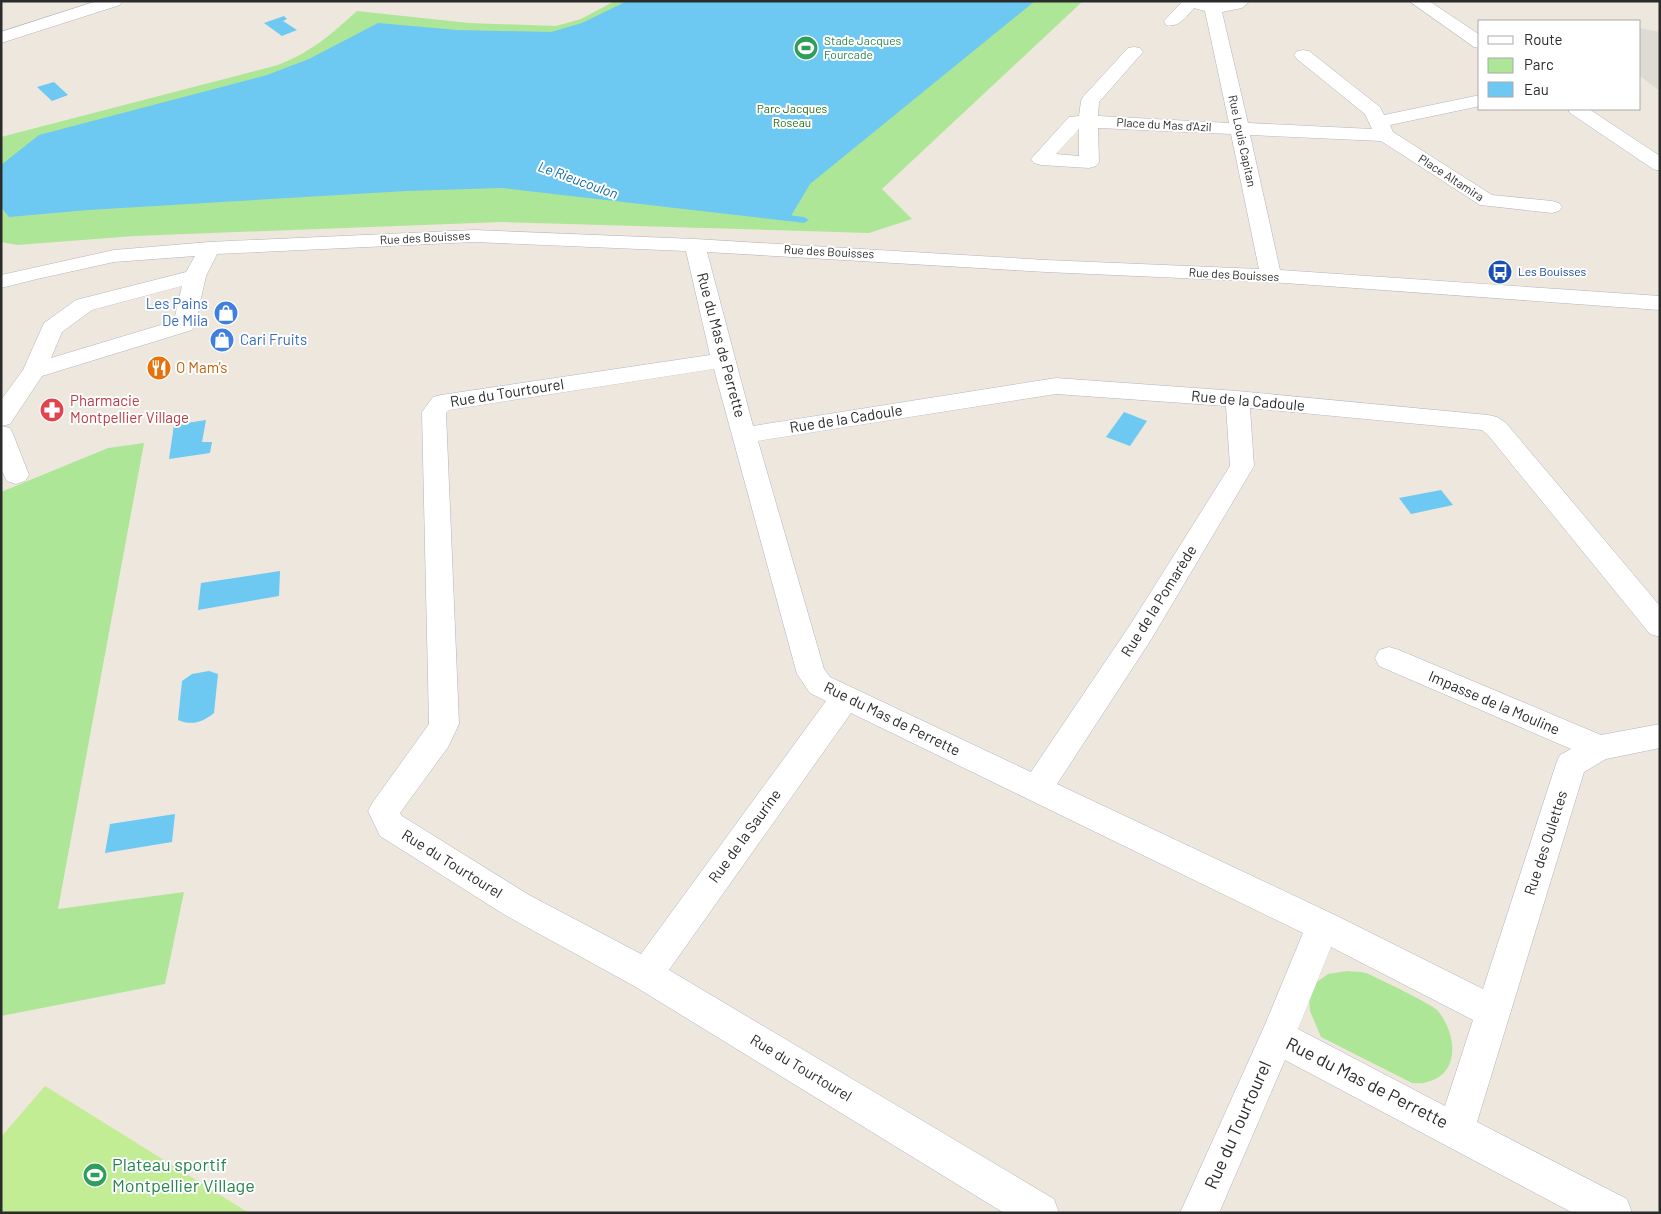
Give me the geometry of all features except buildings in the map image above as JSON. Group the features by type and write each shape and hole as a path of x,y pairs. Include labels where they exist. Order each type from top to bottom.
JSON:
{"street":[{"path":"1,38 114,1"},
{"path":"1172,21 1189,2 1213,6 1236,6 1242,1"},
{"path":"1417,1 1478,42"},
{"name":"Rue Louis Capitan","path":"1213,6 1271,276"},
{"name":"Place du Mas d'Azil","path":"1134,52 1090,101 1088,122 1240,129"},
{"name":"Place Altamira","path":"1303,54 1373,111 1382,128 1487,201 1552,206"},
{"path":"1240,129 1382,128 1478,101"},
{"path":"1578,110 1660,165"},
{"name":"Rue des Bouisses","path":"1,282 33,272 114,256 209,248 474,236 695,245 1046,266 1271,276 1660,303"},
{"name":"Rue du Mas de Perrette","path":"695,245 723,360 811,674 820,685 1323,926 1493,1012 1456,1129"},
{"path":"34,371 184,325 195,276 209,248"},
{"path":"1,418 34,371 52,328 84,305 195,276"},
{"name":"Rue du Tourtourel","path":"723,360 441,403 434,412 444,724 437,738 384,811 391,826 517,905 646,975 1040,1213"},
{"name":"Rue de la Cadoule","path":"745,435 1056,386 1237,399 1488,423 1497,429 1660,626"},
{"name":"Rue de la Pomarède","path":"1037,789 1142,630 1242,466 1237,399"},
{"path":"1,434 16,475"},
{"name":"Impasse de la Mouline","path":"1389,658 1600,748"},
{"name":"Rue de la Saurine","path":"646,975 845,698"},
{"name":"Rue des Oulettes","path":"1493,1012 1571,764 1600,748 1660,736"},
{"name":"Rue du Mas de Perrette","path":"1323,926 1277,1037 1456,1129 1613,1213"},
{"name":"Rue du Tourtourel","path":"1199,1213 1277,1037"}],"green space":[{"name":"Parc Jacques Roseau","path":"615,1 1083,1 882,189 912,219 869,233 501,222 135,236 17,245 1,242 1,137 278,65 320,42 357,11 469,23 556,26 581,19"},
{"path":"144,443 58,909 184,892 165,984 1,1016 1,492 108,448"},
{"path":"1347,971 1366,973 1437,1010 1448,1029 1451,1040 1451,1061 1446,1070 1438,1077 1425,1083 1412,1083 1321,1037 1310,1011 1309,998 1314,984 1328,974"},
{"name":"Plateau sportif Montpellier Village","path":"45,1086 249,1213 1,1213 1,1137"}],"shaded area":[{"path":"1641,28 1660,32 1660,91 1641,77"}],"water":[{"name":"Parc Jacques Roseau","path":"627,1 1035,1 810,184 788,221 502,188 406,191 88,210 9,217 1,207 1,165 39,135 267,75 309,59 378,23 457,30 551,32 582,23"},
{"path":"284,16 287,19 283,21 297,30 282,36 264,23"},
{"path":"54,82 68,95 52,101 37,87"},
{"path":"1124,412 1147,421 1130,446 1106,437"},
{"path":"206,420 202,442 212,442 210,453 169,459 174,425"},
{"path":"1441,490 1453,505 1411,514 1399,498"},
{"path":"280,571 279,596 198,610 201,583"},
{"path":"209,671 218,674 214,713 206,719 193,723 178,720 182,681 192,674"},
{"path":"175,814 172,842 105,853 110,824"}],"waterway":[{"name":"Le Rieucoulon","path":"772,216 804,220"}],"place":[{"name":"Stade Jacques Fourcade","path":"806,48"},
{"name":"Les Bouisses","path":"1500,272"},
{"name":"Les Pains De Mila","path":"226,313"},
{"name":"Cari Fruits","path":"222,340"},
{"name":"O Mam's","path":"159,368"},
{"name":"Pharmacie Montpellier Village","path":"52,410"},
{"name":"Plateau sportif Montpellier Village","path":"95,1175"}]}
